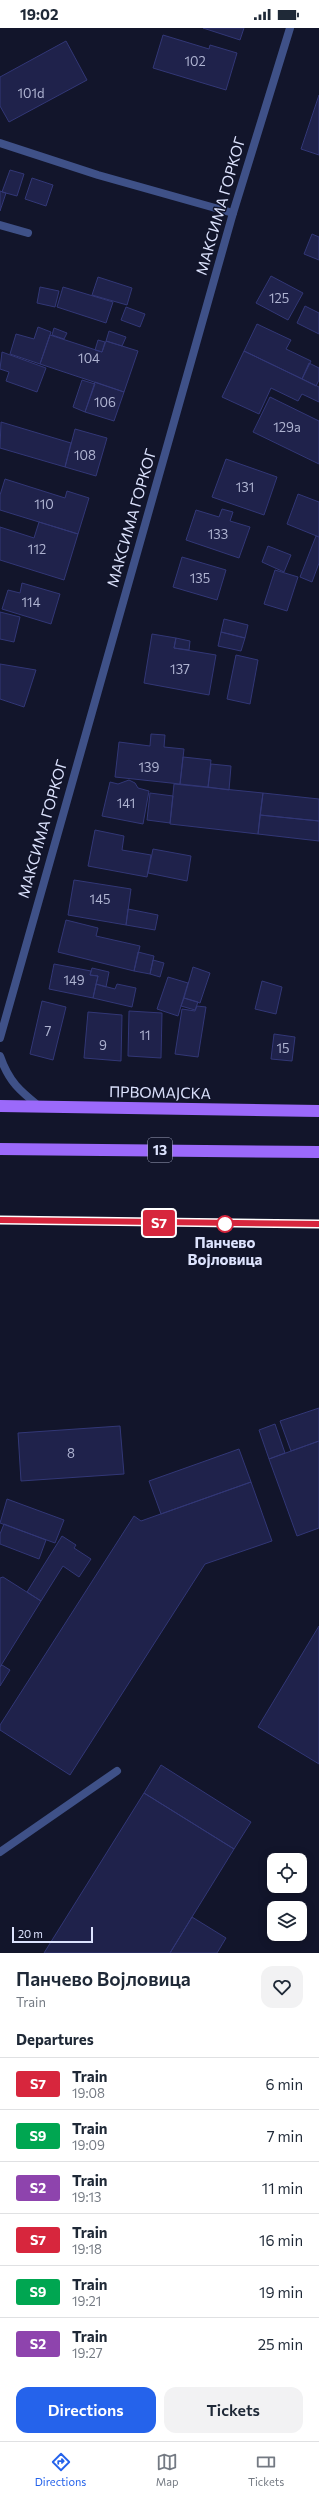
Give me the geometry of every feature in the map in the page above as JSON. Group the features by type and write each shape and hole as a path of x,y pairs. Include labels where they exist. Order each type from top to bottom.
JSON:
{"main road":[{"name":"ПРВОМАЈСКА","path":"0,1106 319,1111"},
{"name":"13","path":"0,1149 319,1152"}],"street":[{"name":"МАКСИМА ГОРКОГ","path":"0,1038 2,1019 233,212 290,28"},
{"path":"0,143 98,175 233,212"},
{"path":"0,225 28,233"},
{"path":"0,1056 5,1070 16,1088 41,1107"},
{"path":"0,1852 116,1771"}],"building":[{"path":"203,28 244,28 240,40"},
{"path":"163,35 209,49 210,45 237,53 226,90 153,68"},
{"path":"66,41 87,80 9,122 0,106 0,77"},
{"path":"319,95 319,155 301,149"},
{"path":"10,170 24,174 17,196 2,192"},
{"path":"32,178 53,185 46,206 25,199"},
{"path":"0,191 6,193 0,211"},
{"path":"312,234 319,237 319,260 304,254"},
{"path":"271,276 303,293 288,320 256,303"},
{"path":"98,277 132,288 127,305 92,295"},
{"path":"40,287 59,291 55,307 37,303"},
{"path":"63,287 113,302 106,323 57,307"},
{"path":"305,306 319,313 319,334 297,323"},
{"path":"126,307 145,314 140,327 121,320"},
{"path":"257,324 291,340 286,349 311,361 302,379 244,351"},
{"path":"38,327 51,332 40,364 10,354 16,334 34,339"},
{"path":"54,328 67,333 64,339 52,335"},
{"path":"109,331 126,337 122,346 106,341"},
{"path":"50,335 102,352 106,341 138,351 124,392 40,364"},
{"path":"98,340 105,342 102,352 95,350"},
{"path":"244,351 319,387 319,402 302,394 298,401 271,388 259,414 222,397"},
{"path":"2,352 46,368 37,392 6,381 9,372 0,369"},
{"path":"309,363 319,368 319,380 316,386 302,379"},
{"path":"82,380 95,384 85,412 73,407"},
{"path":"95,382 124,392 114,421 85,412"},
{"path":"270,397 319,421 319,464 253,432"},
{"path":"1,422 71,443 65,467 0,448"},
{"path":"75,429 107,438 96,476 65,467"},
{"path":"226,459 277,477 264,515 212,497"},
{"path":"5,479 65,498 67,491 89,498 78,534 0,510 0,495"},
{"path":"298,494 319,502 319,537 287,524"},
{"path":"222,509 233,512 230,521 250,527 239,558 186,540 196,510 219,517"},
{"path":"39,522 78,534 64,580 0,560 0,527 34,538"},
{"path":"316,536 319,537 319,563 312,582 300,577"},
{"path":"268,546 291,555 284,572 262,562"},
{"path":"182,557 226,570 217,600 173,587"},
{"path":"275,570 298,577 287,611 264,604"},
{"path":"22,583 60,594 51,624 2,609 8,590 20,593"},
{"path":"0,612 20,617 14,642 0,639"},
{"path":"224,619 248,625 245,638 221,632"},
{"path":"221,632 245,638 241,651 218,646"},
{"path":"152,634 176,638 174,648 216,655 209,695 144,683"},
{"path":"176,638 190,641 189,650 174,648"},
{"path":"236,655 258,660 250,704 227,699"},
{"path":"0,664 36,670 24,707 0,699"},
{"path":"151,734 165,735 164,747 184,749 180,784 115,777 119,742 150,746"},
{"path":"183,757 211,760 208,787 180,784"},
{"path":"211,764 231,766 229,790 208,787"},
{"path":"129,780 135,783 138,788 149,791 143,824 102,816 110,782 118,784"},
{"path":"174,784 263,793 258,834 170,824"},
{"path":"150,793 173,796 170,823 147,820"},
{"path":"263,793 319,799 319,821 260,815"},
{"path":"260,815 319,821 319,841 258,834"},
{"path":"95,830 124,836 122,850 151,855 147,877 88,866"},
{"path":"153,849 191,856 187,881 148,873"},
{"path":"74,880 131,889 126,925 68,915"},
{"path":"128,909 158,915 155,930 126,925"},
{"path":"66,920 98,928 96,936 140,946 134,971 58,952"},
{"path":"138,952 154,956 150,974 134,971"},
{"path":"153,960 164,963 160,977 150,974"},
{"path":"54,964 91,971 90,975 98,976 93,998 49,989"},
{"path":"193,967 210,973 200,1003 184,998"},
{"path":"92,968 109,972 106,987 96,984 98,976 90,975"},
{"path":"168,977 188,983 178,1016 157,1009"},
{"path":"262,981 282,987 276,1014 255,1009"},
{"path":"96,984 115,989 117,984 136,988 132,1007 93,998"},
{"path":"184,998 198,1002 195,1010 181,1006"},
{"path":"42,1001 66,1007 53,1060 30,1054"},
{"path":"197,1006 206,1007 198,1057 175,1054 182,1009 195,1011"},
{"path":"129,1011 162,1013 161,1058 128,1056"},
{"path":"88,1012 122,1015 121,1061 84,1058"},
{"path":"274,1034 295,1037 292,1061 271,1059"},
{"path":"319,1408 319,1441 291,1451 280,1421"},
{"path":"275,1424 285,1453 269,1459 259,1430"},
{"path":"120,1426 124,1474 21,1481 18,1433"},
{"path":"319,1441 319,1528 297,1536 269,1459"},
{"path":"239,1449 251,1482 161,1514 149,1481"},
{"path":"251,1482 272,1541 205,1564 70,1775 0,1730 0,1725 134,1516 141,1521"},
{"path":"7,1499 64,1520 55,1543 0,1523"},
{"path":"4,1524 46,1540 39,1559 0,1544 0,1534"},
{"path":"62,1536 76,1545 74,1548 91,1559 79,1577 63,1566 41,1601 27,1592"},
{"path":"3,1577 41,1601 0,1667 0,1578"},
{"path":"319,1626 319,1764 258,1727"},
{"path":"2,1665 10,1670 0,1686 0,1667"},
{"path":"161,1765 251,1822 234,1849 144,1793"},
{"path":"144,1793 234,1849 170,1953 44,1953"},
{"path":"192,1917 226,1938 217,1953 170,1953"}],"railway":[{"path":"0,1220 319,1224"}],"train":[{"name":"S7","path":"0,1220 212,1224 319,1224"}],"place":[{"name":"Панчево Војловица","path":"225,1224"}]}
